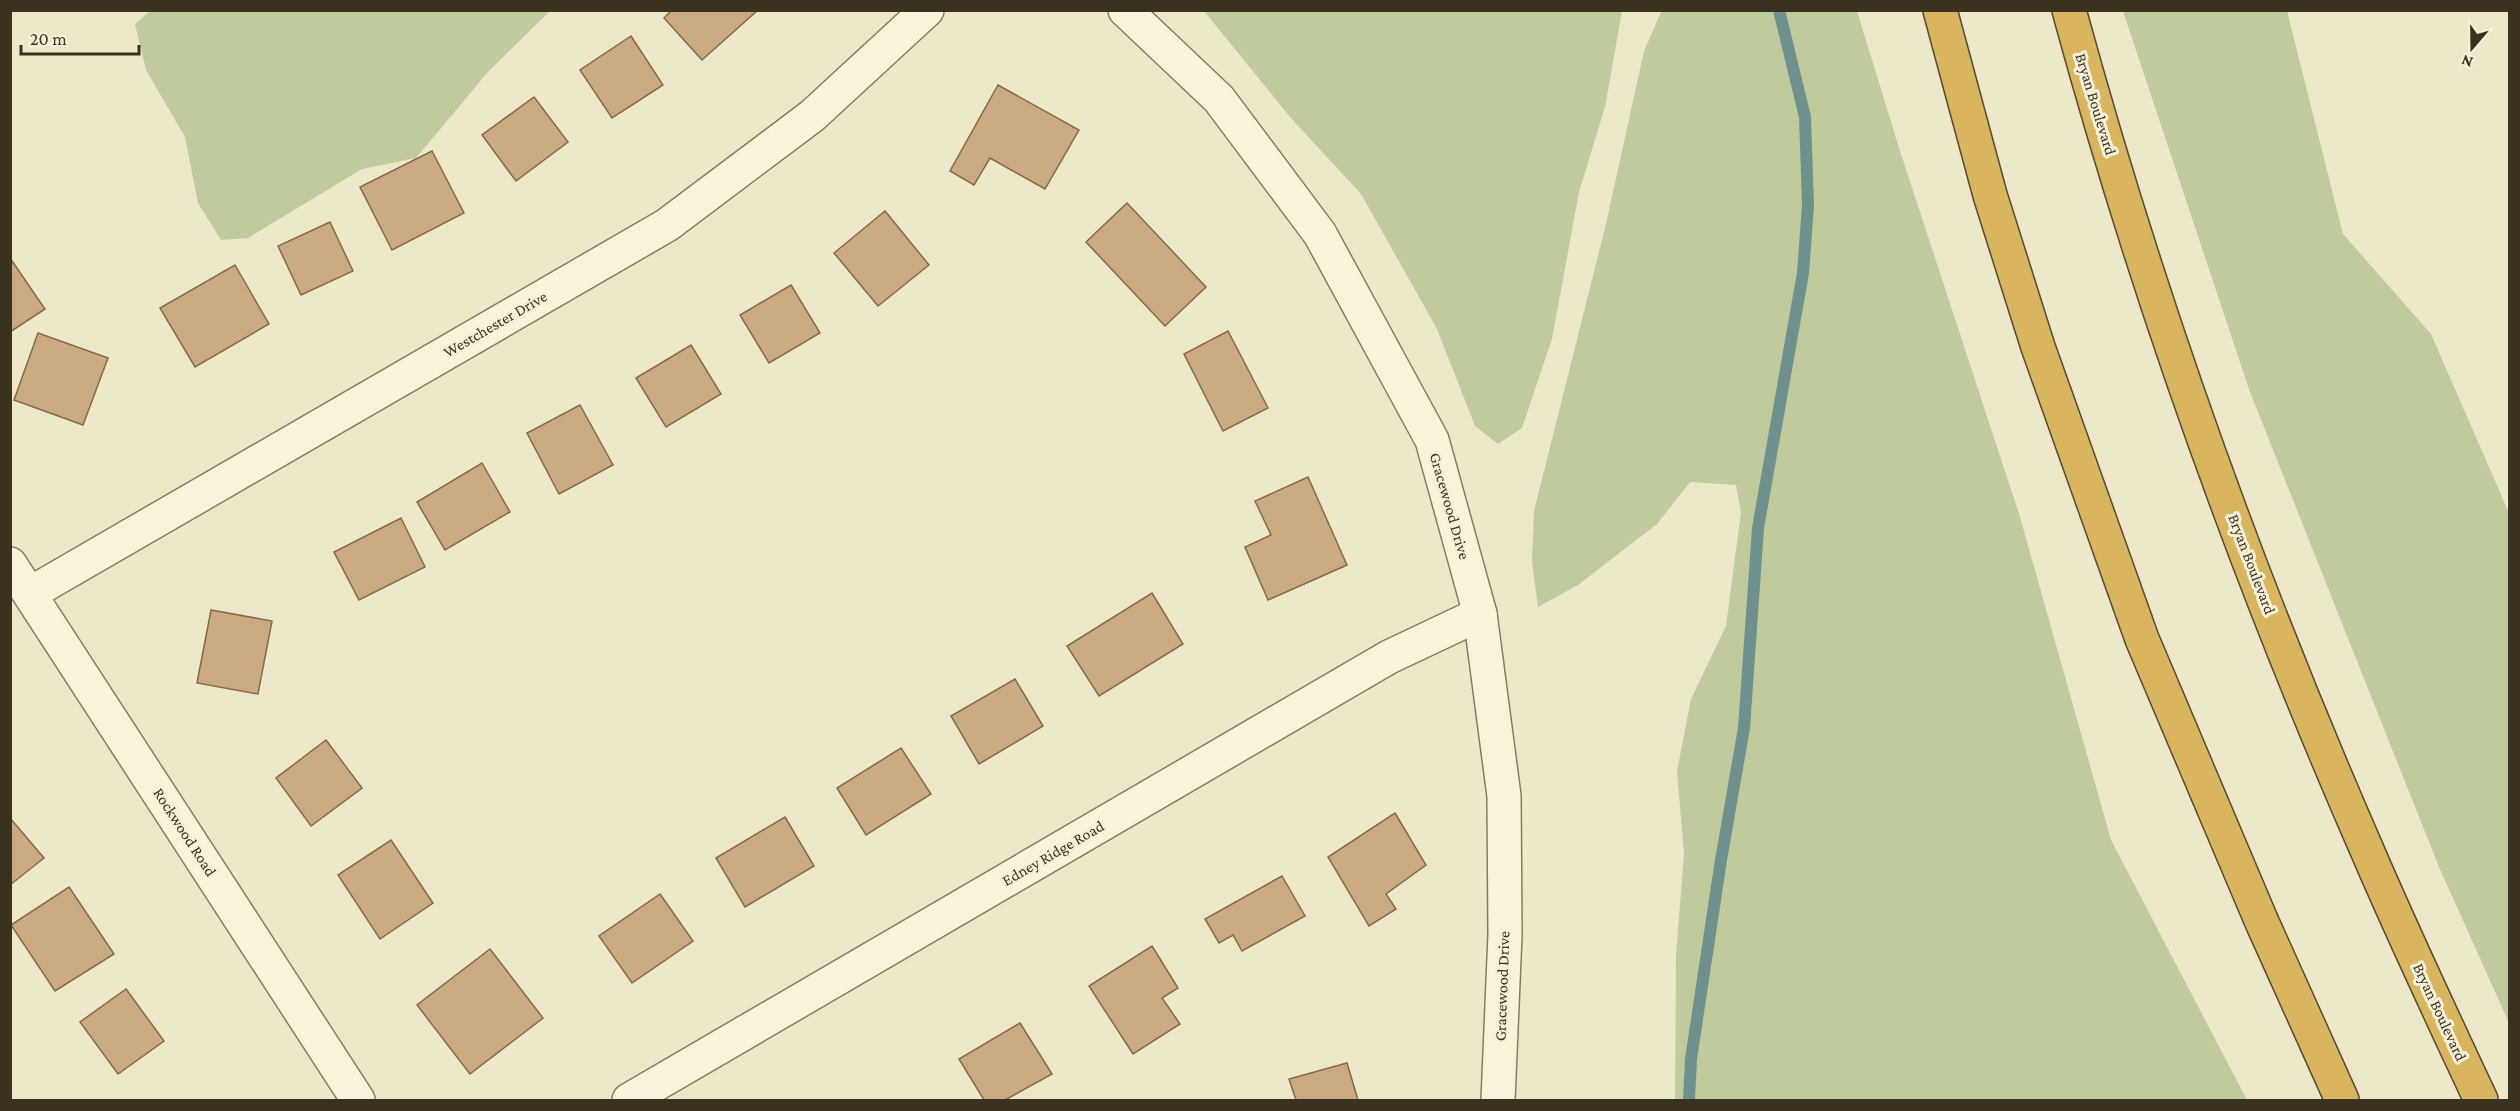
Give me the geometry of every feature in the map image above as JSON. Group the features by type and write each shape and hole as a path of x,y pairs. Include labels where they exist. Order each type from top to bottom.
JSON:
{"highway":[{"path":"1940,10 1990,195 2038,347 2142,639 2261,920 2342,1101"},
{"name":"Bryan Boulevard","path":"2069,10 2095,107 2182,374 2256,577 2366,848 2481,1101"}],"street":[{"name":"Westchester Drive","path":"31,593 667,225 812,116 927,10"},
{"name":"Gracewood Drive","path":"1125,10 1219,99 1320,234 1432,440 1480,614 1504,796 1505,935 1498,1101"},
{"name":"Rockwood Road","path":"10,564 31,593 358,1101"},
{"name":"Edney Ridge Road","path":"629,1101 1389,657 1480,614"}],"green space":[{"path":"550,10 488,72 416,158 362,169 248,238 221,240 198,203 185,137 146,70 135,24 150,11"},
{"path":"1662,10 1857,11 1900,151 2020,517 2111,840 2247,1100 1675,1100 1676,955 1684,854 1677,771 1691,699 1726,626 1741,512 1736,485 1690,482 1657,524 1578,585 1538,607 1532,562 1534,511 1606,224 1644,51"},
{"path":"1204,11 1622,11 1605,107 1579,192 1552,339 1522,428 1498,444 1475,426 1437,329 1361,194 1290,117"},
{"path":"2123,11 2287,11 2343,234 2431,334 2509,513 2509,1023 2439,867 2250,392"}],"building":[{"path":"672,10 758,10 702,60 664,18"},
{"path":"631,36 663,85 612,118 580,70"},
{"path":"998,85 1079,130 1045,189 990,158 974,185 950,171"},
{"path":"534,97 568,142 516,181 482,135"},
{"path":"432,151 464,213 392,250 360,187"},
{"path":"1127,203 1206,287 1165,326 1086,242"},
{"path":"885,211 929,265 878,306 834,253"},
{"path":"330,222 353,271 301,295 278,246"},
{"path":"10,258 45,309 10,332"},
{"path":"235,265 269,324 195,367 160,308"},
{"path":"791,285 820,333 769,363 740,315"},
{"path":"1228,331 1268,408 1223,431 1184,354"},
{"path":"38,333 108,358 83,425 14,400"},
{"path":"691,345 721,394 666,427 636,378"},
{"path":"580,405 613,465 559,494 527,433"},
{"path":"482,463 510,512 445,550 417,502"},
{"path":"1308,477 1347,565 1268,600 1245,547 1271,535 1255,501"},
{"path":"401,518 425,567 359,600 334,552"},
{"path":"1152,593 1183,644 1099,696 1067,646"},
{"path":"211,610 272,621 258,694 197,683"},
{"path":"1015,679 1043,726 979,764 951,716"},
{"path":"326,740 362,788 311,826 276,778"},
{"path":"901,748 931,794 866,835 837,788"},
{"path":"1395,813 1426,865 1386,894 1396,909 1369,926 1328,857"},
{"path":"785,817 814,866 745,907 716,858"},
{"path":"10,818 44,858 10,885"},
{"path":"391,840 433,903 380,939 338,875"},
{"path":"1282,876 1305,916 1242,951 1233,935 1219,943 1205,919"},
{"path":"69,887 114,954 55,991 11,925"},
{"path":"660,894 693,941 632,983 599,936"},
{"path":"1152,946 1178,988 1162,998 1180,1024 1133,1054 1089,986"},
{"path":"490,949 543,1018 470,1074 417,1005"},
{"path":"126,989 164,1041 118,1074 80,1022"},
{"path":"1020,1023 1052,1074 1005,1100 984,1100 959,1059"},
{"path":"1347,1063 1358,1100 1296,1100 1289,1079"}],"waterway":[{"path":"1689,1100 1691,1059 1721,860 1744,728 1758,528 1803,273 1808,205 1805,117 1779,10"}]}
